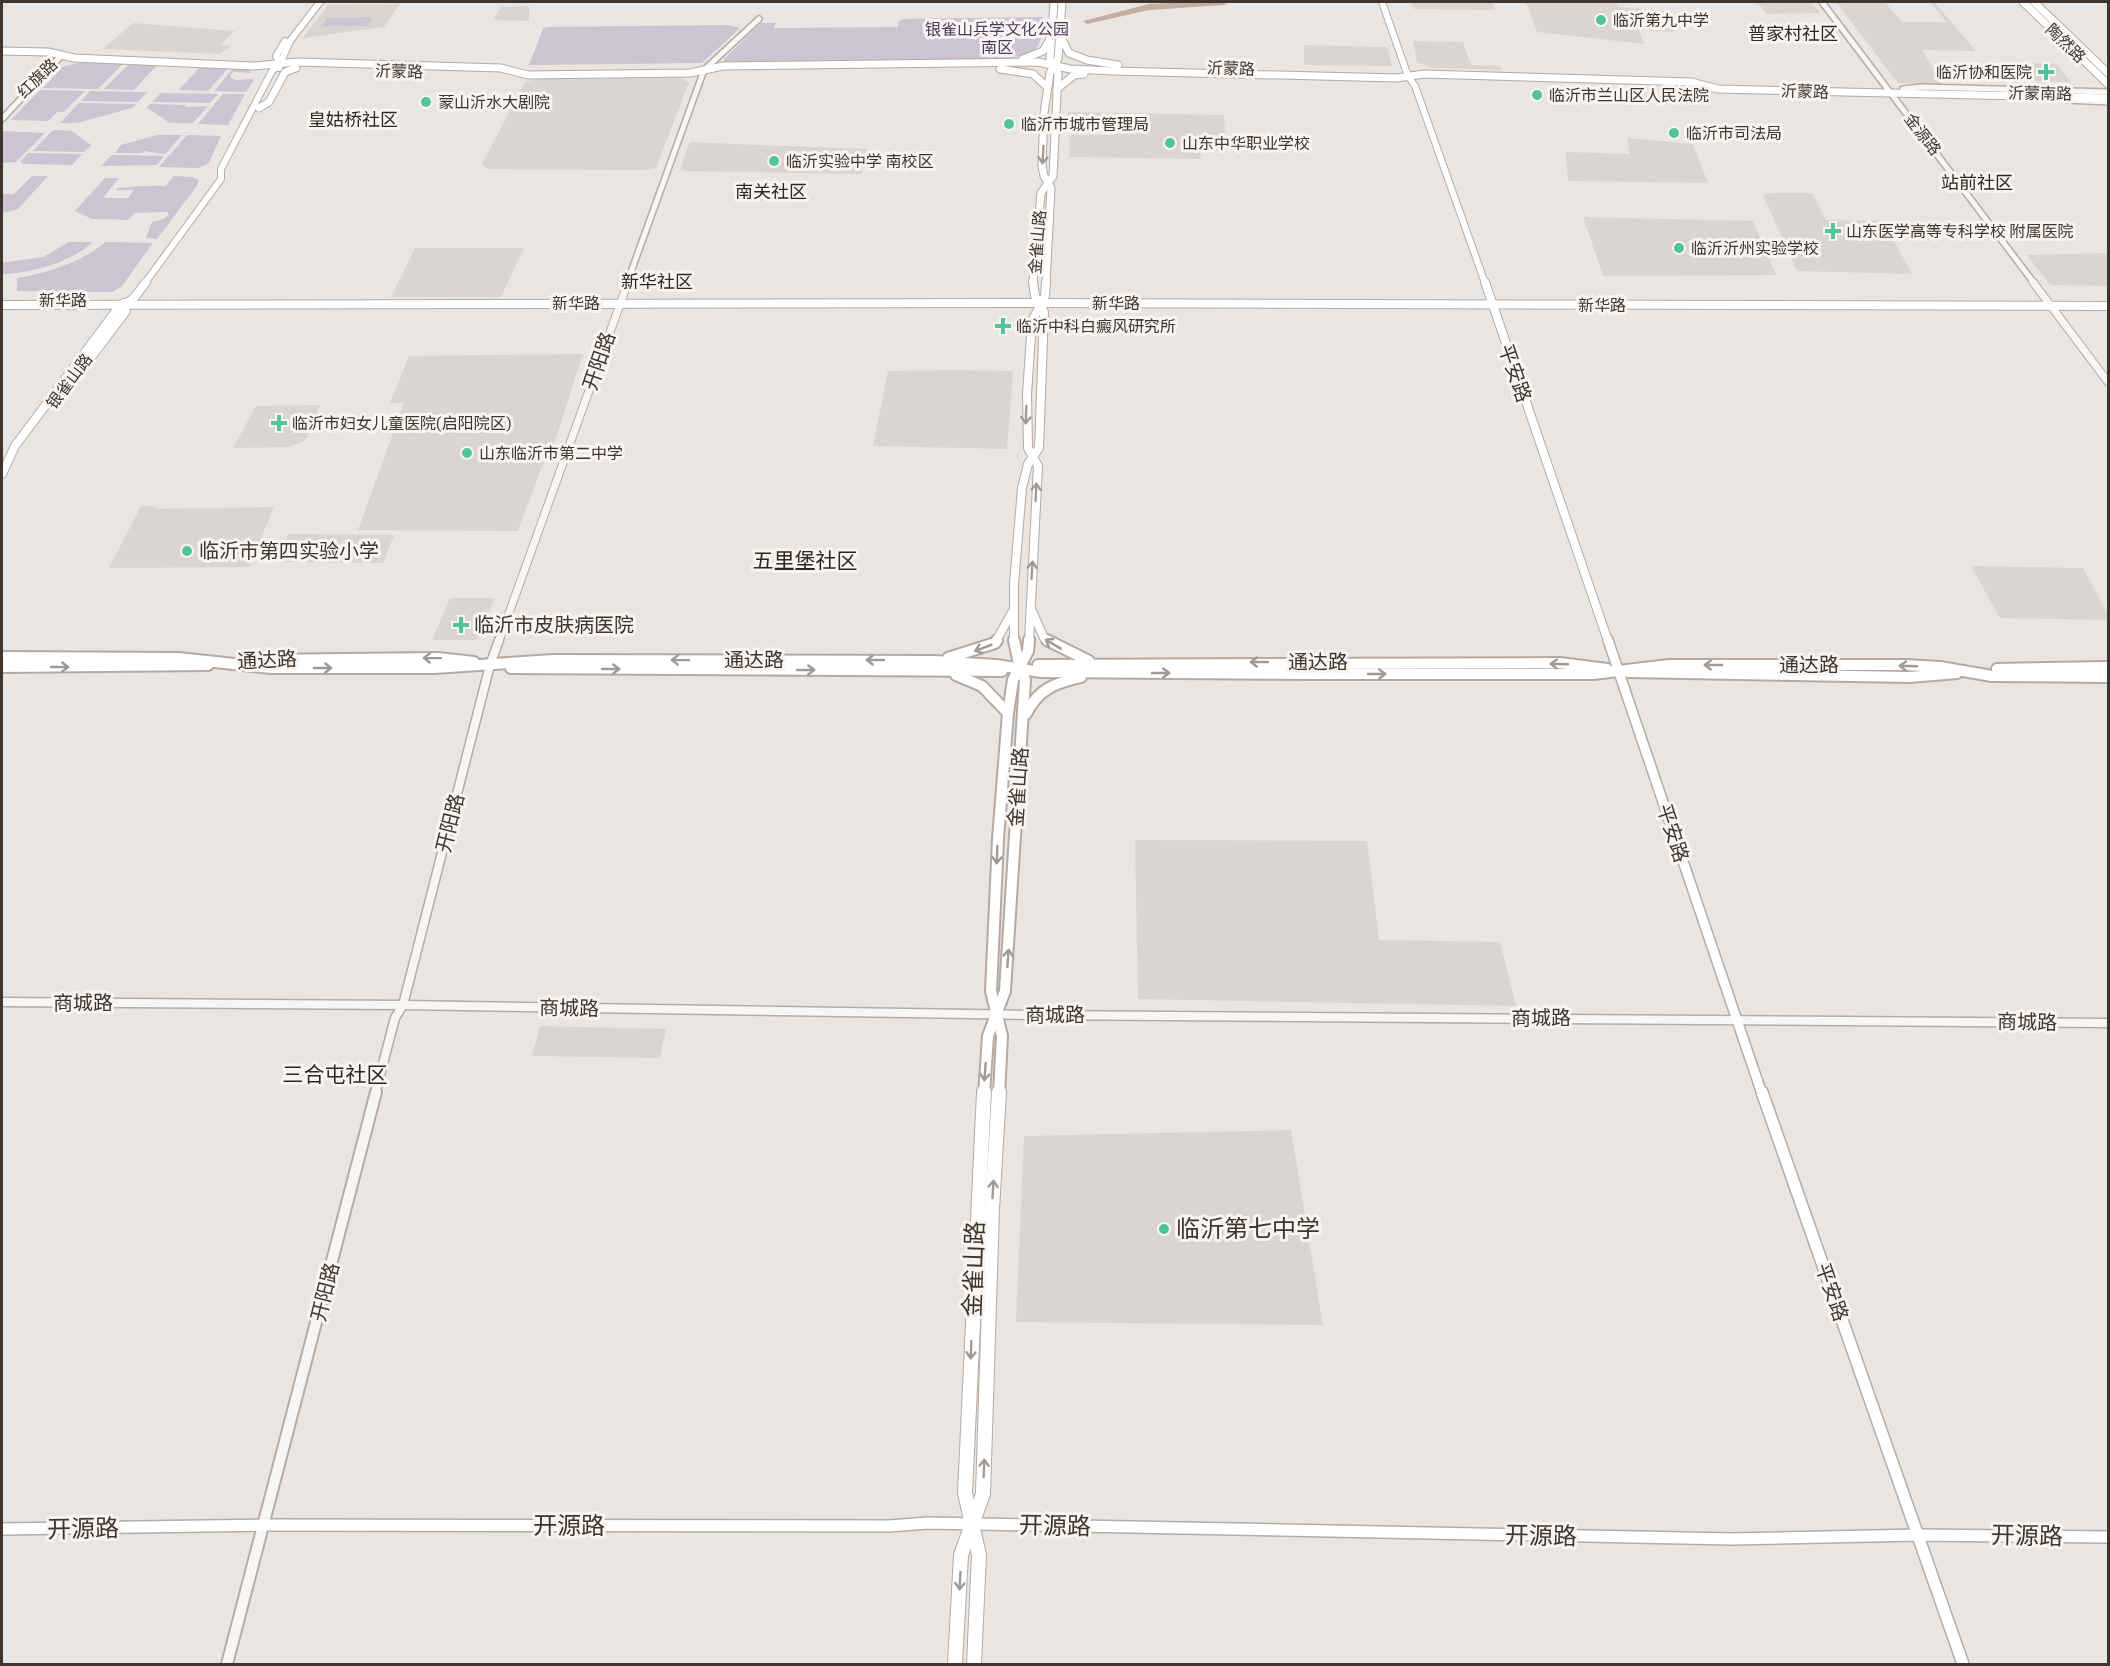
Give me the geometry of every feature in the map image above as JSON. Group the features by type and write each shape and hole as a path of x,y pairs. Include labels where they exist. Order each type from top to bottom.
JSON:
{"main road":[{"name":"银雀山路","path":"221,174 229,169 278,71 290,41 319,2"},
{"name":"金雀山路","path":"1054,2 1056,36"},
{"name":"金雀山路","path":"996,1015 1005,992 1026,680 1019,668 1013,610 1024,476 1033,453 1038,448 1044,312 1035,296 1034,258 1041,192 1053,176 1058,72 1050,59 1062,2"},
{"name":"平安路","path":"1382,2 1408,76 1415,86 1450,181 1736,1019 1963,1665"},
{"name":"陶然路","path":"2023,2 2109,84"},
{"name":"陶然路","path":"2034,2 2109,74"},
{"path":"1002,66 1032,57 1043,51 1056,36 1069,53 1116,68"},
{"name":"沂蒙路","path":"2,51 48,52 74,58 253,66 298,62 501,68 528,75 690,73 704,69 730,72 1002,66 1037,69 1054,66 1070,69 1116,68 1374,78 1408,76 1426,80 1694,87 1706,85 1718,89 1904,91"},
{"name":"沂蒙路","path":"2,57 42,58 62,55"},
{"name":"银雀山路","path":"2,474 15,446 124,303 134,298 221,179 221,169 272,71 280,64"},
{"name":"沂蒙路","path":"280,64 296,68 498,74 519,72"},
{"path":"1002,66 1033,74 1046,86"},
{"name":"金雀山路","path":"955,1665 961,1555 974,1525 983,1494 992,1209 1002,1036 991,992 998,838 1008,712 1013,680 1028,651 1038,466 1033,453 1028,448 1027,394 1032,321 1045,296 1050,241 1052,188 1044,176 1042,166 1046,86 1054,66"},
{"path":"260,108 269,102 284,74 296,68"},
{"path":"1057,89 1074,75 1116,68"},
{"name":"沂蒙南路","path":"1904,91 2108,97"},
{"name":"新华路","path":"2,303 108,306 124,303 1040,303 2109,306"},
{"name":"银雀山路","path":"2,464 67,384 77,376 126,311 124,303"},
{"path":"1030,607 1044,638 1072,654 1095,663"},
{"path":"934,661 964,655 995,643 1013,610"},
{"name":"通达路","path":"2,657 178,658 283,668 434,668 553,660 934,661 1041,672 1584,674 1617,671"},
{"name":"通达路","path":"2,667 201,667 223,663"},
{"name":"通达路","path":"490,665 530,669 995,672 1019,668 1095,663 1560,663 1642,674 1910,677 1966,672 2109,667"},
{"path":"929,671 960,675 982,686 1008,712"},
{"path":"1023,720 1038,692 1062,681 1102,672"},
{"name":"通达路","path":"1966,672 1992,676 2109,677"},
{"name":"开源路","path":"2,1530 265,1525 974,1525 1732,1539 1918,1535 2109,1537"},
{"name":"金雀山路","path":"974,1525 979,1555 974,1665"}],"street":[{"name":"金源路","path":"1822,2 2109,382"},
{"name":"开阳路","path":"227,1665 395,1018 403,1005 490,665 570,448 619,303 704,69 759,19"},
{"name":"红旗路","path":"2,113 52,62 62,55"},
{"name":"红旗路","path":"2,119 62,55"},
{"name":"商城路","path":"2,1002 403,1005 996,1015 2109,1023"}],"shaded area":[{"path":"1411,2 1492,2 1495,10 1414,9"},
{"name":"临沂第九中学","path":"1526,2 1616,2 1619,7 1666,11 1674,32 1639,30 1644,44 1537,32"},
{"path":"1757,2 1811,2 1820,13 1767,14"},
{"path":"1836,2 1885,2 1902,22 1947,22 1930,2 1934,2 1976,51 1922,50 1942,84 1898,83"},
{"path":"400,4 384,27 303,38 328,5"},
{"path":"529,6 529,21 493,20 501,7"},
{"path":"133,23 235,31 220,45 231,46 220,54 103,49"},
{"path":"1413,41 1463,42 1471,65 1500,66 1502,70 1432,68 1417,62"},
{"path":"1304,45 1388,48 1392,66 1304,65"},
{"name":"临沂协和医院","path":"2021,63 2056,64 2071,82 2035,81"},
{"path":"680,78 689,82 656,168 643,170 488,169 482,164 525,82 537,79"},
{"name":"山东中华职业学校","path":"1068,112 1224,115 1226,151 1201,150 1200,159 1069,157 1070,135 1114,135 1115,131 1068,130"},
{"path":"1627,138 1693,144 1708,183 1568,181 1566,152 1630,154"},
{"name":"临沂实验中学 南校区","path":"690,142 867,149 861,174 685,171 680,169"},
{"name":"山东医学高等专科学校 附属医院","path":"1812,193 1826,220 1883,221 1912,274 1797,271 1763,195"},
{"name":"临沂沂州实验学校","path":"1583,217 1753,221 1776,275 1603,276"},
{"path":"415,248 524,248 501,297 391,297"},
{"path":"2107,253 2108,286 2050,285 2027,255"},
{"name":"山东临沂市第二中学","path":"583,354 556,438 541,469 518,531 358,530 404,403 390,403 409,356"},
{"path":"888,371 1013,371 1007,449 873,446"},
{"name":"临沂市妇女儿童医院(启阳院区)","path":"320,405 305,441 289,447 233,448 256,406"},
{"name":"临沂市第四实验小学","path":"141,506 156,506 155,509 274,507 249,567 109,568"},
{"name":"临沂市第四实验小学","path":"288,534 394,535 383,563 278,562"},
{"path":"1971,566 2083,568 2108,614 2108,620 2000,618"},
{"name":"临沂市皮肤病医院","path":"450,598 495,598 476,640 432,640"},
{"path":"1135,840 1367,841 1379,940 1500,942 1516,1006 1138,999"},
{"path":"540,1026 666,1029 660,1058 532,1056"},
{"name":"临沂第七中学","path":"1291,1130 1323,1325 1016,1322 1024,1136"}],"green space":[{"path":"372,17 368,26 322,26 327,18"},
{"name":"银雀山兵学文化公园 南区","path":"1043,17 1037,48 1026,54 1007,59 724,62 724,59 761,23 776,23 774,28 898,27 898,22 903,19"},
{"path":"727,25 740,28 702,63 529,65 543,29 546,27"},
{"path":"77,63 123,64 98,89 43,88 62,67"},
{"path":"128,65 157,65 134,90 104,89"},
{"path":"199,68 228,68 208,91 179,90"},
{"path":"233,69 247,69 252,73 233,72 230,75 236,80 254,79 246,92 214,91"},
{"path":"40,90 85,91 64,112 57,112 48,121 11,120"},
{"path":"90,91 147,92 138,102 81,101"},
{"path":"161,93 218,94 210,103 152,102"},
{"path":"223,94 245,94 228,125 198,124"},
{"path":"79,103 136,104 132,108 77,123 60,123"},
{"path":"150,104 208,106 193,123 170,123 147,108"},
{"path":"53,130 72,131 91,145 85,152 33,151"},
{"path":"2,131 45,133 16,162 2,163"},
{"path":"157,135 182,135 165,154 144,151 142,153 115,153 121,145"},
{"path":"187,135 221,136 209,163 198,168 159,167"},
{"path":"28,153 82,154 72,165 20,162"},
{"path":"112,155 164,156 157,165 101,166"},
{"path":"32,176 48,176 18,209 2,213 2,194 14,194"},
{"path":"174,176 193,177 198,180 198,184 157,239 146,238 152,222 164,219 169,215 167,212 136,213 127,220 92,219 75,211 105,178 119,178 103,198 128,198 134,190 116,190 118,188 166,186"},
{"path":"69,242 93,242 73,256 50,266 26,272 2,274 2,263 43,257"},
{"path":"106,242 153,243 122,286 112,292 17,291 17,278 64,266"}],"waterway":[{"path":"1087,21 1149,7 1224,2"}],"place":[{"name":"临沂第九中学","path":"1601,20"},
{"name":"临沂协和医院","path":"2046,72"},
{"name":"临沂市兰山区人民法院","path":"1537,95"},
{"name":"蒙山沂水大剧院","path":"426,102"},
{"name":"临沂市城市管理局","path":"1009,124"},
{"name":"临沂市司法局","path":"1674,133"},
{"name":"山东中华职业学校","path":"1170,143"},
{"name":"临沂实验中学 南校区","path":"774,161"},
{"name":"山东医学高等专科学校 附属医院","path":"1833,231"},
{"name":"临沂沂州实验学校","path":"1679,248"},
{"name":"临沂中科白癜风研究所","path":"1003,326"},
{"name":"临沂市妇女儿童医院(启阳院区)","path":"279,423"},
{"name":"山东临沂市第二中学","path":"467,453"},
{"name":"临沂市第四实验小学","path":"187,551"},
{"name":"临沂市皮肤病医院","path":"461,625"},
{"name":"临沂第七中学","path":"1164,1229"}],"district":[{"name":"普家村社区","path":"1793,34"},
{"name":"皇姑桥社区","path":"353,120"},
{"name":"站前社区","path":"1977,183"},
{"name":"南关社区","path":"771,192"},
{"name":"新华社区","path":"657,282"},
{"name":"五里堡社区","path":"805,561"},
{"name":"三合屯社区","path":"335,1075"}]}
